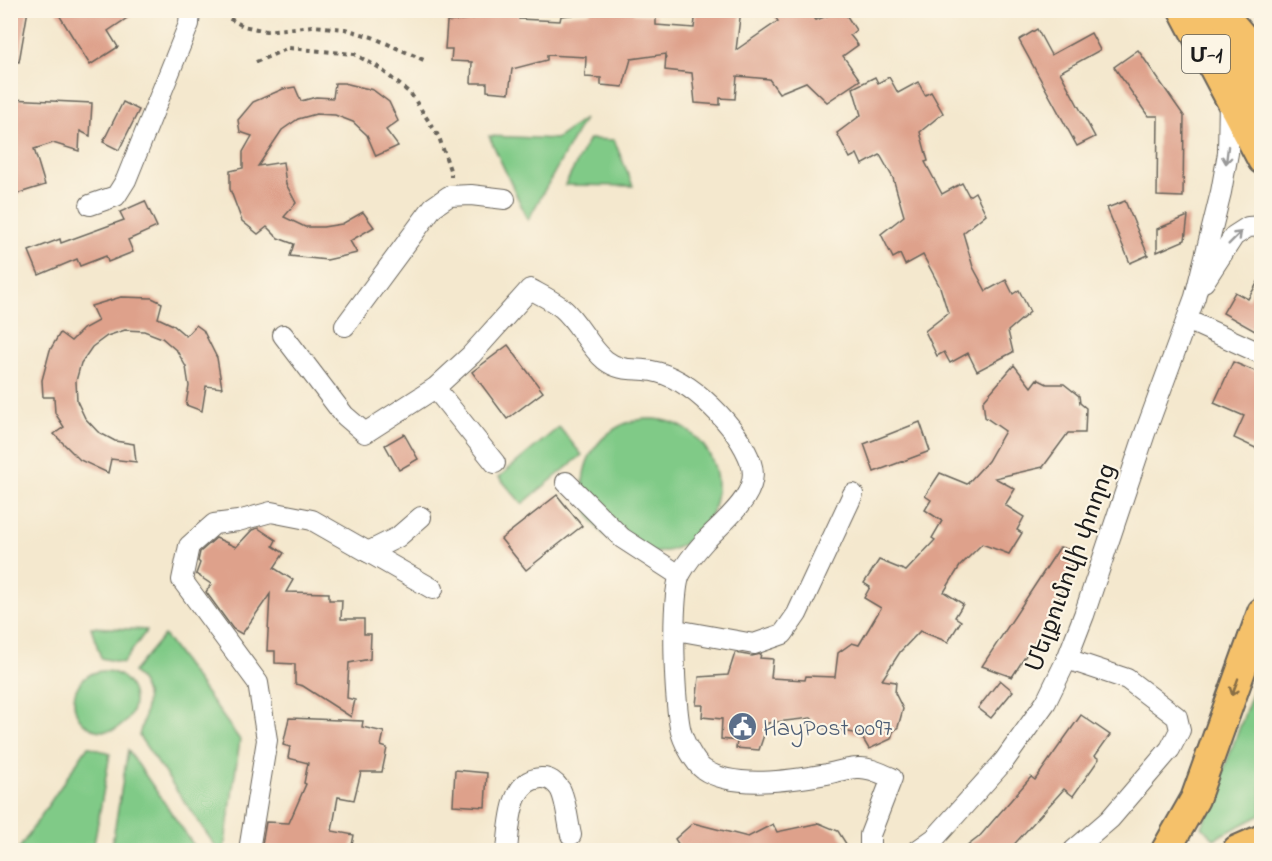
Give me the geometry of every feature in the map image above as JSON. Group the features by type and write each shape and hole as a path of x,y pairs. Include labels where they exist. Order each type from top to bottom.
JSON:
{"highway":[{"name":"Մ-1","path":"1183,10 1262,160"},
{"path":"1209,10 1262,112"},
{"path":"1220,10 1259,54"},
{"path":"1166,850 1195,799 1262,612"},
{"path":"1237,850 1262,839"}],"street":[{"path":"90,205 116,196 126,180 189,24 190,10"},
{"name":"Մելքումովի փողոց","path":"918,850 935,838 1004,761 1046,702 1067,659 1145,433 1195,297 1228,153 1229,97"},
{"path":"345,326 433,207 448,196 471,195 505,199"},
{"name":"Մելքումովի փողոց","path":"1195,297 1234,236 1248,227 1262,226"},
{"path":"283,335 344,415 365,433 435,388 471,355 530,289 563,309 604,360 628,371 653,371 685,383 731,427 752,465 753,481 734,514 706,540 679,575 675,597 678,720 682,736 701,767 712,774 749,782 784,780 858,768 873,770 892,778 870,834 870,850"},
{"path":"1187,320 1262,354"},
{"path":"435,388 495,464"},
{"path":"566,482 622,538 679,575"},
{"path":"676,630 754,644 783,634 797,614 853,494"},
{"path":"249,850 267,740 258,683 182,580 189,546 214,524 238,521 271,512 312,520 433,589"},
{"path":"368,552 398,537 421,517"},
{"path":"1067,659 1127,680 1177,717 1179,730 1170,749 1110,819 1074,850"},
{"path":"507,850 511,815 519,791 531,779 545,777 561,790 571,835"}],"path":[{"path":"214,10 243,26 266,31 313,26 345,29 372,37 426,61"},
{"path":"256,62 289,48 354,54 378,68 411,94 439,136 451,173 448,196"}],"green space":[{"path":"584,119 528,220 489,136 556,139"},
{"path":"589,139 614,140 633,186 565,185"},
{"path":"650,419 676,424 697,439 712,460 717,486 712,512 697,533 676,548 650,553 624,548 603,533 588,512 583,486 588,460 603,439 624,424"},
{"path":"559,427 582,455 522,504 499,477"},
{"path":"91,627 147,630 123,663 101,658"},
{"path":"164,635 240,740 224,850 218,850 139,736 146,710 146,695 144,687 133,672"},
{"path":"104,671 121,676 129,684 134,701 129,718 121,726 104,731 87,726 79,718 74,701 79,684 87,676"},
{"path":"1261,671 1261,815 1214,839 1202,827"},
{"path":"88,746 110,754 93,850 18,850"},
{"path":"128,750 197,850 111,850"}],"building":[{"path":"10,10 28,10 19,62 10,61"},
{"path":"56,10 139,10 108,31 118,47 90,65"},
{"path":"478,10 520,10 519,19 560,21 561,16 590,13 591,10 634,10 633,14 656,15 656,25 694,28 696,10 741,10 736,50 778,21 770,10 807,10 816,20 843,10 856,30 850,35 858,45 843,56 860,80 827,102 806,82 779,93 769,79 737,76 735,99 720,98 720,105 695,103 692,73 665,70 666,54 631,59 623,87 601,85 601,78 585,77 586,57 547,55 547,60 512,69 509,93 487,91 487,83 471,83 472,62 451,61 452,49 445,49 447,22 476,18"},
{"path":"1037,29 1051,55 1091,33 1100,50 1060,72 1095,137 1077,146 1019,40"},
{"path":"1138,50 1184,116 1183,197 1157,196 1158,116 1148,116 1114,67"},
{"path":"875,77 878,83 889,77 898,93 918,82 925,95 931,92 943,113 920,132 928,161 925,162 942,194 962,183 969,196 975,192 986,214 963,233 973,267 986,291 1006,280 1013,294 1019,290 1030,312 1008,331 1013,352 977,371 968,353 950,363 944,352 937,356 925,331 948,313 940,287 923,255 905,265 900,254 893,258 881,234 904,216 893,178 880,155 862,165 857,154 850,158 837,133 861,115 853,88"},
{"path":"335,83 373,90 389,102 398,121 386,130 398,146 376,156 367,135 353,122 335,115 316,114 298,119 282,130 258,166 283,162 286,184 296,203 284,217 305,227 323,227 342,224 363,212 374,227 350,241 357,253 327,260 290,256 294,244 278,238 267,227 258,234 242,221 230,189 230,171 243,168 243,152 252,136 240,132 238,120 253,102 283,89 295,87 301,101 316,97 333,98"},
{"path":"10,99 92,103 90,136 80,131 79,151 53,143 34,149 45,185 13,195 10,183"},
{"path":"123,102 139,110 119,150 103,142"},
{"path":"145,201 157,227 128,240 133,252 108,262 106,256 80,266 77,259 39,275 29,251 60,239 61,243 124,220 120,212"},
{"path":"1125,201 1148,255 1130,263 1107,208"},
{"path":"1188,216 1185,240 1157,252 1157,229"},
{"path":"1262,275 1262,335 1223,313 1235,292 1248,299"},
{"path":"121,297 152,298 162,303 158,318 173,325 186,336 196,325 203,330 217,358 222,388 206,386 202,411 186,405 189,386 186,367 177,351 162,338 144,331 125,330 107,336 92,347 81,363 76,381 77,401 85,418 98,432 115,441 134,444 136,462 111,459 108,473 80,460 54,434 64,427 55,413 54,397 43,397 42,380 50,350 60,333 71,341 83,329 98,321 91,306"},
{"path":"508,345 543,392 507,419 472,372"},
{"path":"1233,362 1262,374 1262,451 1234,438 1244,416 1214,403"},
{"path":"1014,365 1031,387 1037,379 1047,384 1064,384 1079,396 1080,403 1086,408 1085,433 1068,433 1043,467 995,478 1015,489 1005,505 1024,517 1017,530 1022,533 1009,554 982,544 960,566 944,592 963,604 955,617 961,621 948,642 920,631 900,652 882,680 896,682 895,693 903,709 898,727 891,739 869,749 860,734 819,727 811,718 768,723 759,750 736,748 737,741 721,739 722,719 702,717 703,705 696,705 699,677 728,675 735,653 752,656 761,654 760,658 773,659 771,678 805,680 806,676 835,677 838,653 852,643 859,645 881,608 864,598 870,587 864,583 879,560 906,571 935,540 932,538 942,521 925,510 931,500 925,496 940,473 967,484 988,461 1005,431 985,417 983,401"},
{"path":"920,422 930,451 874,472 864,444"},
{"path":"404,434 418,459 399,470 385,445"},
{"path":"557,495 582,526 526,570 501,539"},
{"path":"258,528 276,540 273,546 284,553 274,568 293,580 286,592 329,593 329,600 342,600 341,619 364,619 364,634 371,634 370,659 349,663 347,698 355,700 351,717 303,686 295,684 295,664 275,663 275,651 267,651 270,594 242,634 233,629 206,592 211,584 196,574 200,563 198,561 200,552 216,538 236,547 252,530"},
{"path":"1060,547 1076,552 1054,612 1012,677 982,666"},
{"path":"1000,680 1013,691 991,718 978,708"},
{"path":"1081,715 1110,735 1095,756 1099,759 1073,796 1064,789 1009,850 962,850 979,837 1031,777 1035,780"},
{"path":"289,718 363,721 362,727 384,732 381,746 387,748 382,772 361,772 354,800 338,797 332,831 354,835 351,850 261,850 266,822 289,823 306,784 304,783 308,763 288,758 290,747 283,745"},
{"path":"455,770 487,773 485,807 453,805"},
{"path":"693,823 748,837 773,824 777,832 819,823 838,831 850,850 682,850 675,839"}],"place":[{"name":"HayPost 0097","path":"742,727"}]}
